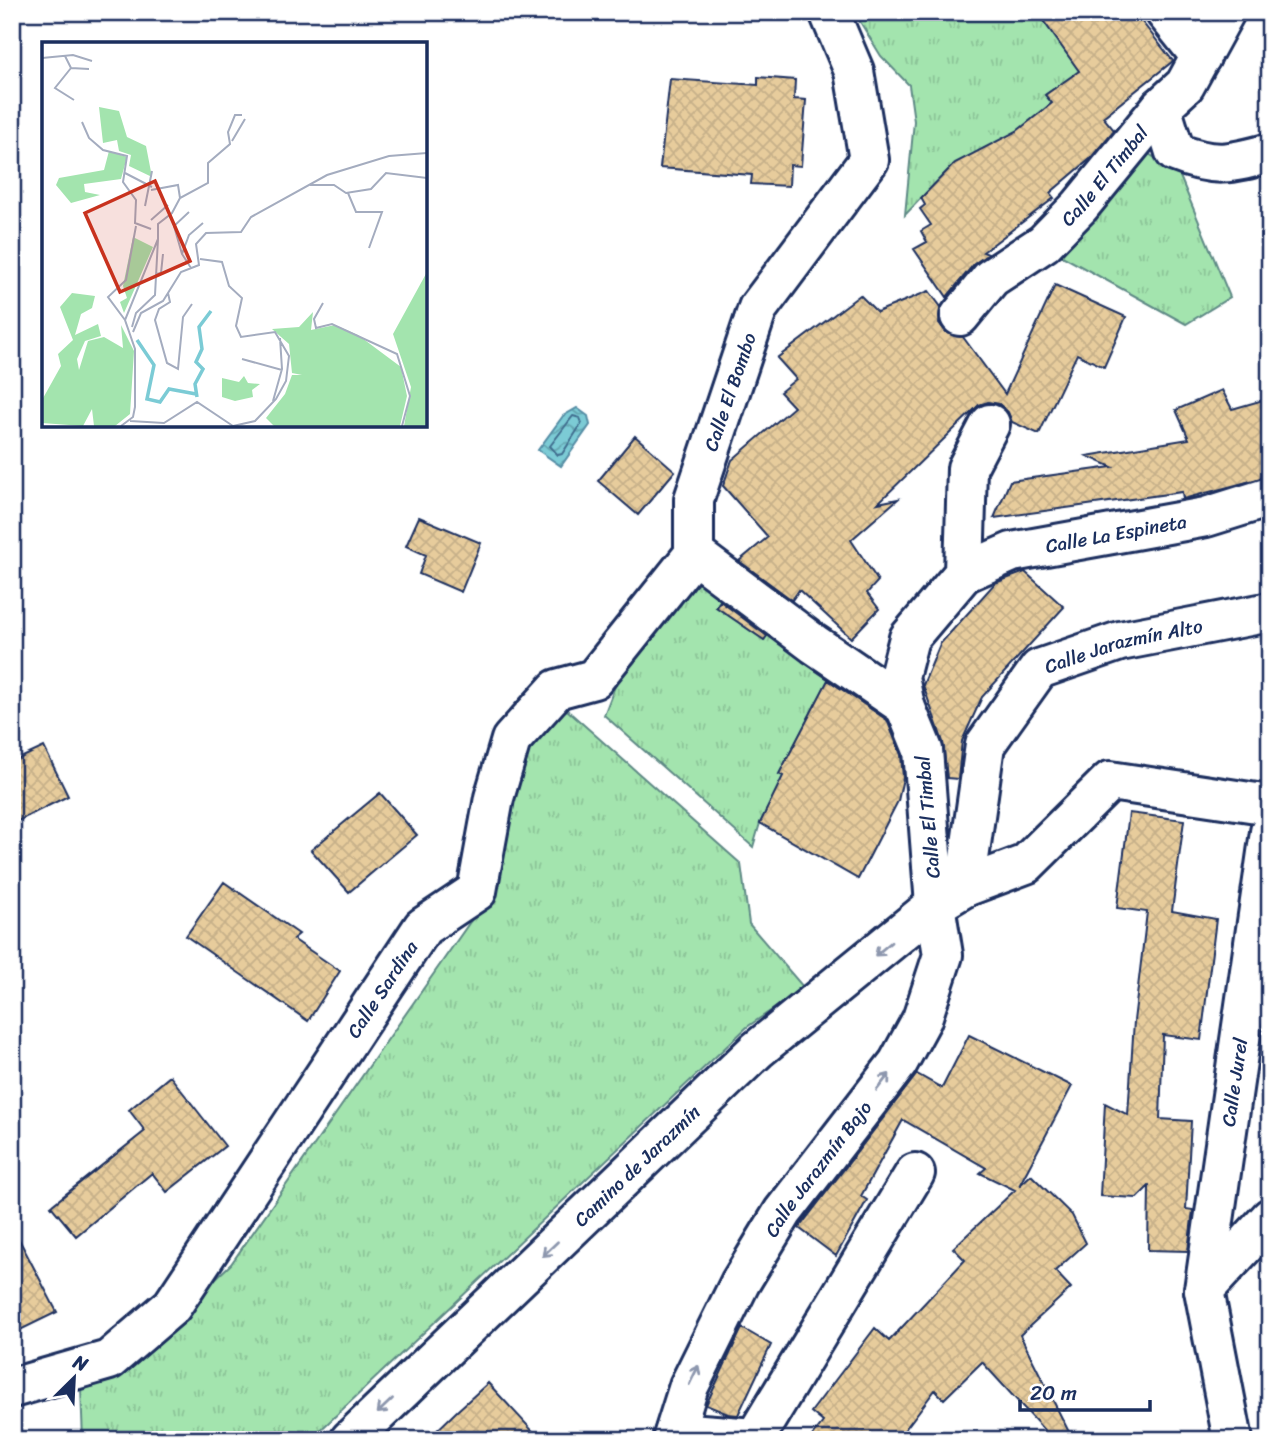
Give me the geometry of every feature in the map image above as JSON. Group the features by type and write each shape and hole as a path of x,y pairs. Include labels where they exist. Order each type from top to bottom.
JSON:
{"street":[{"name":"Calle El Bombo","path":"694,554 694,499 758,308 869,160 854,71 830,12"},
{"path":"1165,12 1201,57"},
{"name":"Calle El Timbal","path":"960,316 991,278 1044,243 1080,206 1161,107 1185,85 1225,12"},
{"path":"1161,107 1175,152 1203,163 1229,164 1270,153"},
{"path":"964,573 967,468 990,424"},
{"name":"Calle La Espineta","path":"964,573 1012,552 1206,517 1270,497"},
{"path":"694,554 814,644 905,706"},
{"name":"Calle Sardina","path":"12,1388 109,1360 172,1306 423,927 477,891 494,798 511,740 557,689 594,679 694,554"},
{"name":"Calle El Timbal","path":"950,896 923,750 905,706 899,677 909,638 964,573"},
{"name":"Calle Jarazmín Alto","path":"950,896 985,745 1039,669 1120,641 1270,611"},
{"path":"950,896 1026,864 1111,780 1270,805"},
{"name":"Calle Jurel","path":"1233,1440 1204,1290 1270,832"},
{"name":"Calle Jarazmín Bajo","path":"915,1173 755,1438 673,1436 689,1386 740,1283 782,1212 898,1063 922,1019 943,955 950,896"},
{"name":"Camino de Jarazmín","path":"350,1440 757,1050 950,896"},
{"path":"1204,1290 1270,1218"}],"green space":[{"path":"854,12 1037,12 1080,72 1046,94 1052,103 1019,130 948,170 905,215 914,121 909,85 881,56"},
{"path":"1146,152 1179,174 1230,297 1186,324 1051,250"},
{"path":"694,568 723,596 716,607 764,640 771,630 832,673 779,774 784,776 760,823 753,847 604,715 625,660"},
{"path":"567,710 741,864 749,924 804,988 747,1027 310,1440 83,1440 81,1388 107,1380 231,1264 481,906 505,800 535,732"}],"water":[{"path":"577,408 588,416 590,425 561,466 538,450 563,416"}],"building":[{"path":"1037,12 1134,12 1173,61 1103,117 1114,130 1090,159 1050,193 1054,198 983,252 988,254 974,264 947,297 914,249 927,242 921,231 931,225 920,209 925,205 921,198 955,163 1017,131 1052,103 1045,95 1079,71"},
{"path":"758,77 795,80 794,99 806,100 801,166 790,165 789,186 751,184 752,175 660,168 670,79 758,85"},
{"path":"1055,285 1126,317 1104,367 1077,354 1039,434 1012,422 1008,412 999,404 988,402 979,405 878,503 898,499 851,540 878,581 867,593 879,609 851,638 799,590 792,600 739,561 768,537 723,486 732,460 794,407 780,392 796,379 777,358 860,295 877,312 929,291 941,307 939,323 946,332 963,337 1005,394"},
{"path":"1222,390 1232,409 1270,398 1270,476 1183,499 1182,492 994,518 1010,481 1112,467 1087,456 1189,439 1176,410"},
{"path":"635,436 675,471 638,515 598,481"},
{"path":"419,517 481,543 461,592 419,574 426,555 406,546"},
{"path":"1025,572 1064,607 982,697 962,741 958,779 947,778 943,742 923,685 940,644 995,583"},
{"path":"720,601 767,636 764,640 716,607"},
{"path":"828,680 887,720 901,755 903,778 898,801 858,879 760,823 783,776 779,774"},
{"path":"44,747 68,796 12,824 12,762"},
{"path":"380,793 417,835 349,892 311,850"},
{"path":"1129,813 1184,820 1172,911 1216,919 1201,1040 1163,1035 1160,1119 1191,1121 1186,1209 1193,1210 1188,1251 1148,1250 1149,1186 1137,1198 1100,1196 1105,1103 1128,1115 1134,1021 1147,912 1117,908"},
{"path":"224,882 299,934 293,939 340,971 308,1021 186,936"},
{"path":"969,1035 1072,1086 1019,1186 1031,1175 1072,1215 1086,1243 1055,1271 1071,1288 1020,1335 1073,1440 1053,1440 982,1362 944,1399 935,1390 897,1440 809,1440 823,1422 811,1412 875,1328 889,1341 965,1260 953,1248 1015,1190 980,1173 986,1168 903,1120 861,1196 867,1200 836,1256 799,1228 917,1074 942,1088"},
{"path":"170,1076 225,1146 167,1192 152,1173 76,1236 51,1206 145,1131 129,1110"},
{"path":"12,1226 57,1312 12,1334"},
{"path":"742,1328 771,1345 738,1415 728,1414 706,1405"},
{"path":"488,1383 541,1440 427,1440 457,1411"}]}
